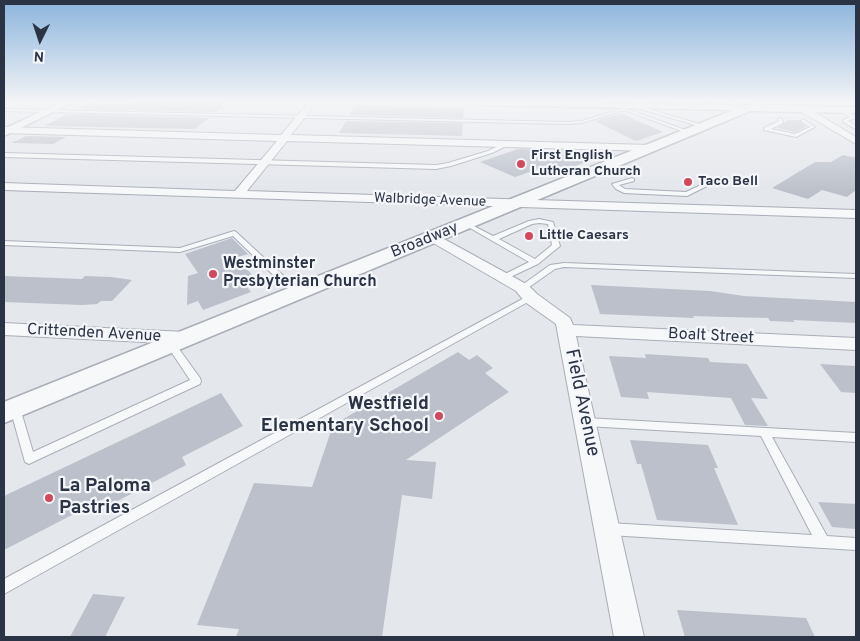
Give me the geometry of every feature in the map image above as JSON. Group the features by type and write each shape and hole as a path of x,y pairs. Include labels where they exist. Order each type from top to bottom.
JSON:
{"street":[{"path":"42,132 650,148"},
{"path":"238,195 289,132"},
{"name":"Broadway","path":"10,411 691,132"},
{"path":"841,132 856,141"},
{"name":"Walbridge Avenue","path":"4,188 856,214"},
{"name":"Field Avenue","path":"433,237 519,288 564,322 629,637"},
{"name":"Crittenden Avenue","path":"4,329 178,341"},
{"name":"Boalt Street","path":"566,330 856,344"}],"lane":[{"path":"777,132 796,136 804,132"},
{"path":"4,155 443,166 497,149 501,147 501,143"},
{"path":"632,180 615,184 624,191 687,194 720,178"},
{"path":"493,239 539,221 551,224 556,246 535,262 519,288"},
{"path":"466,224 535,262"},
{"path":"4,243 180,250 234,233 297,293"},
{"path":"4,586 553,267 564,265 856,276"},
{"path":"10,411 29,459 196,381 178,341"},
{"path":"586,422 856,437"},
{"path":"764,432 823,542"},
{"path":"607,529 856,544"}],"building":[{"path":"340,132 462,132 462,136"},
{"path":"617,132 663,132 636,141"},
{"path":"26,136 66,137 53,144 11,143"},
{"path":"518,149 612,152 570,168 564,166 555,169 547,166 515,177 480,162"},
{"path":"843,155 856,158 856,190 847,197 822,190 808,199 772,188 815,162 831,162"},
{"name":"Westminster Presbyterian Church","path":"232,238 248,254 238,257 255,279 244,283 251,292 203,310 198,301 187,305 188,276 198,273 185,254"},
{"path":"4,276 82,279 85,276 132,280 112,301 82,305 4,302"},
{"path":"591,285 710,291 744,296 856,302 856,323 793,320 795,322 770,321 768,318 693,316 694,318 600,314"},
{"path":"458,352 469,360 477,355 493,368 485,373 509,392 406,460 436,462 432,499 402,495 382,637 236,637 239,629 197,625 254,483 312,487 333,425"},
{"path":"645,354 708,358 710,362 747,364 768,399 751,398 768,426 745,425 731,398 647,392 649,399 621,397 609,356 646,358"},
{"path":"820,364 856,366 856,393 841,392"},
{"path":"221,393 243,426 182,457 186,465 112,504 109,496 4,550 4,496"},
{"path":"630,440 708,445 718,468 714,468 738,525 657,520 641,464 637,464"},
{"path":"818,502 856,504 856,529 832,527"},
{"path":"93,594 125,597 105,637 70,637"},
{"path":"677,610 806,618 815,637 685,637"}],"place":[{"name":"First English Lutheran Church","path":"521,164"},
{"name":"Taco Bell","path":"688,182"},
{"name":"Little Caesars","path":"529,236"},
{"name":"Westminster Presbyterian Church","path":"213,274"},
{"name":"Westfield Elementary School","path":"439,416"},
{"name":"La Paloma Pastries","path":"49,498"}]}
